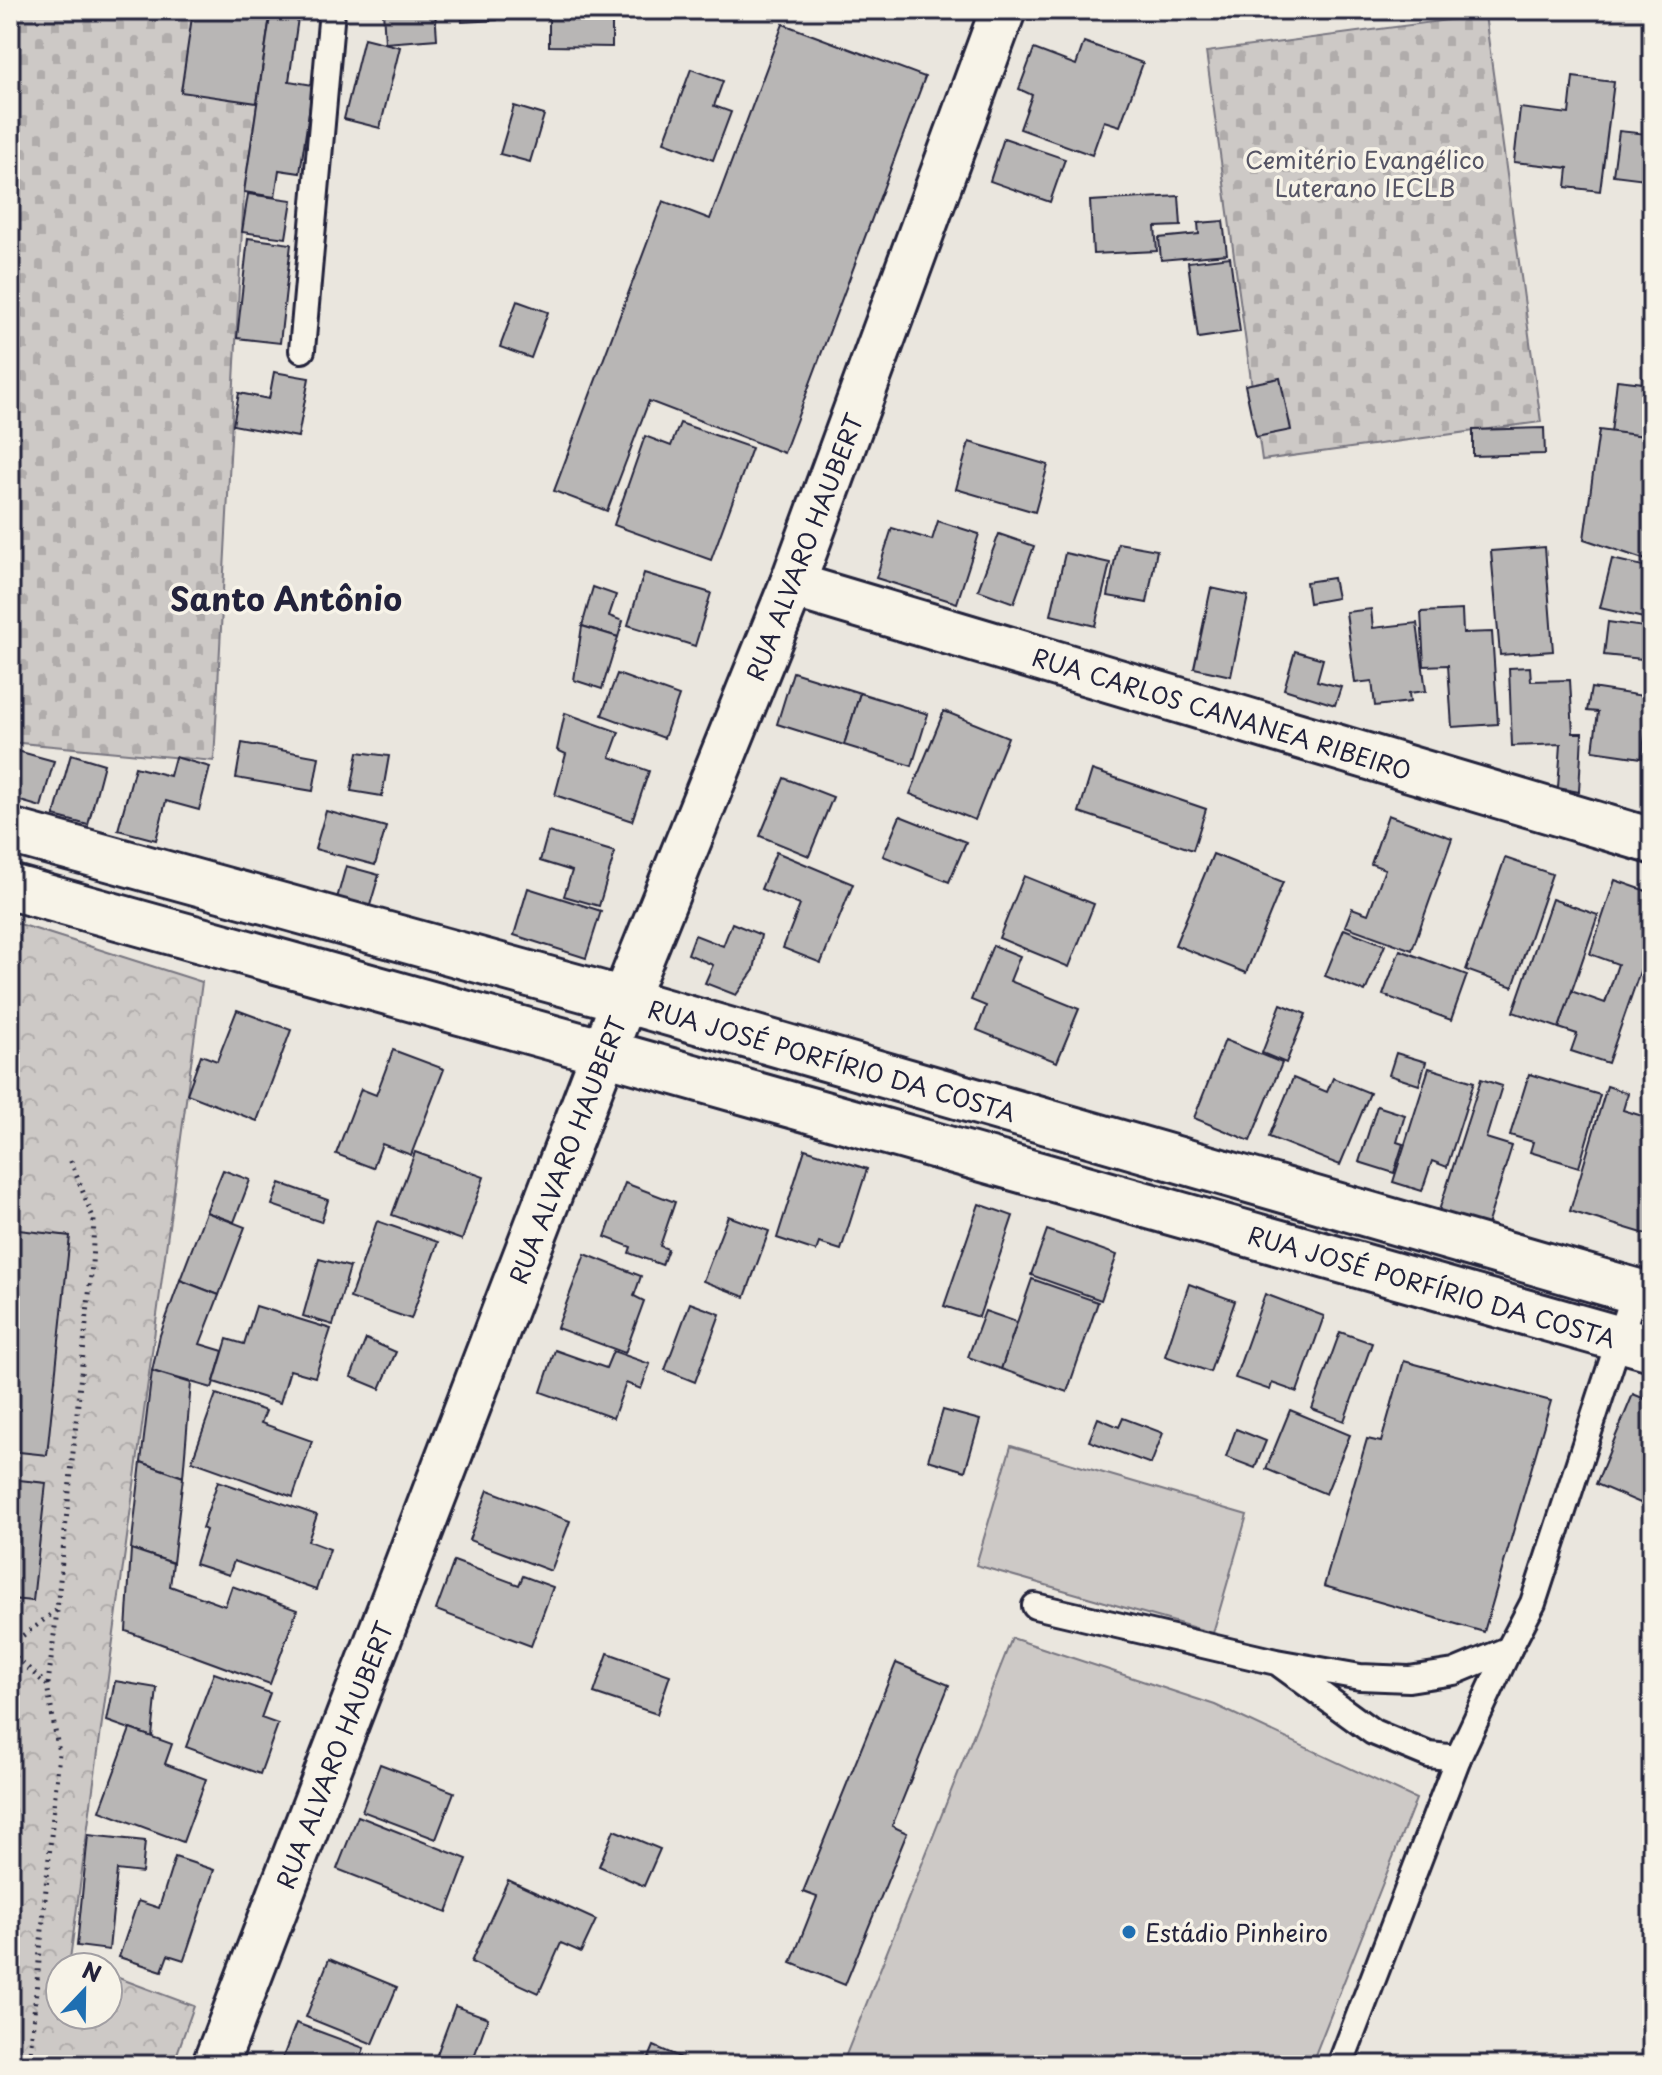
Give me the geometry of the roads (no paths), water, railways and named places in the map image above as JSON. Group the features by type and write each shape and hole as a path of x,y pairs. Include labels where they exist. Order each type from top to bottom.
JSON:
{"street":[{"name":"RUA ALVARO HAUBERT","path":"215,2065 624,1000 792,585 1003,10"},
{"name":"RUA CARLOS CANANEA RIBEIRO","path":"792,585 1650,831"},
{"name":"RUA JOSÉ PORFÍRIO DA COSTA","path":"10,831 624,1000 1644,1294"},
{"name":"RUA JOSÉ PORFÍRIO DA COSTA","path":"10,887 1635,1344"},
{"path":"1175,1213 1191,1163"}],"lane":[{"path":"302,350 332,10"},
{"path":"1340,2065 1458,1758 1533,1603 1635,1344 1644,1294"},
{"path":"1035,1606 1276,1662 1360,1677 1409,1679 1454,1672 1509,1649"},
{"path":"1276,1662 1373,1732 1429,1755 1458,1758"}],"place":[{"name":"Estádio Pinheiro","path":"1129,1932"}],"district":[{"name":"Santo Antônio","path":"286,598"}],"park label":[{"name":"Cemitério Evangélico Luterano IECLB","path":"1365,173"}]}
